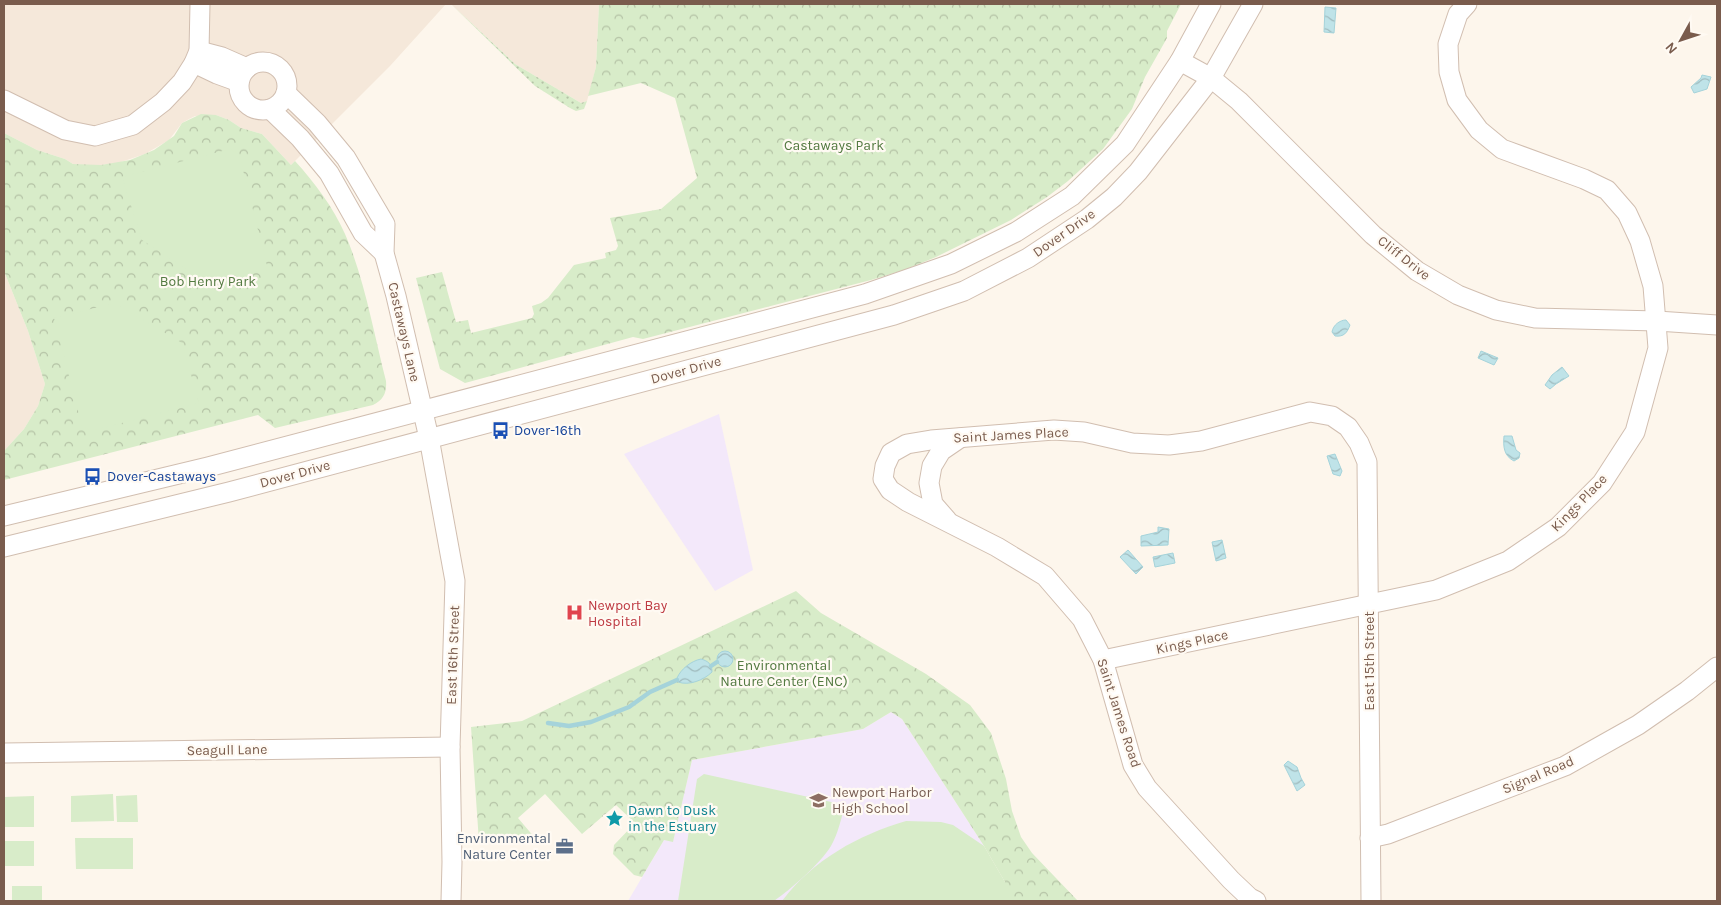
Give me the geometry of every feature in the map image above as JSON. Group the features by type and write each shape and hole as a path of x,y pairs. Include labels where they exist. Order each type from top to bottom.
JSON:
{"street":[{"path":"4,100 65,130 95,136 133,125 163,102 182,82 196,57 200,4"},
{"name":"Dover Drive","path":"6,516 109,492 865,294 951,264 1016,232 1072,196 1125,144 1180,61 1211,4"},
{"name":"Dover Drive","path":"11,546 229,492 894,315 964,291 1028,258 1087,219 1114,197 1138,172 1211,78 1253,4"},
{"name":"Kings Place","path":"1103,660 1436,590 1508,561 1558,527 1602,483 1635,432 1658,348 1653,286 1640,241 1628,214 1607,190 1584,179 1502,149 1479,130 1457,100 1449,72 1448,44 1458,14 1467,4"},
{"path":"196,57 222,57 243,75 239,90 242,98 254,108 270,109 282,100 286,93"},
{"name":"Cliff Drive","path":"1180,61 1211,78 1239,101 1374,234 1417,272 1458,295 1496,310 1535,318 1657,321 1717,325"},
{"name":"Castaways Lane","path":"243,75 261,62 276,66 285,78 287,85 286,93 317,123 346,158 385,224 384,253 396,296 422,411"},
{"path":"270,109 300,138 328,172 363,234 384,253"},
{"path":"328,172 346,158"},
{"name":"East 16th Street","path":"422,411 429,438 455,582 450,747 451,901"},
{"name":"Saint James Place","path":"885,466 891,453 908,444 930,440 1054,430 1084,432 1132,443 1169,445 1201,442 1310,412 1332,416 1348,427"},
{"name":"East 15th Street","path":"1348,427 1359,443 1367,462 1371,901"},
{"name":"Saint James Road","path":"950,523 933,504 929,483 932,466 941,451 960,438"},
{"name":"Saint James Road","path":"885,466 884,478 890,490 908,502 997,547 1045,576 1082,619 1103,660 1133,765 1147,788 1231,880 1250,898 1256,901"},
{"path":"6,516 11,546"},
{"name":"Signal Road","path":"1370,838 1388,834 1565,766 1638,725 1687,691 1717,667"},
{"name":"Seagull Lane","path":"4,753 450,747"}],"shaded area":[{"path":"4,4 446,4 390,66 291,165 262,134 241,128 229,120 216,115 195,116 189,119 182,123 169,140 145,154 118,163 93,166 73,164 65,159 37,150 4,133"},
{"path":"451,4 599,4 596,67 587,101 581,103 515,64"},
{"path":"4,271 28,331 45,384 38,406 24,429 4,451"},
{"path":"719,414 753,570 715,591 624,454"},
{"name":"Newport Harbor High School","path":"891,712 902,719 984,846 1005,901 628,901 664,840 673,841 692,760 863,729"}],"green space":[{"path":"451,4 515,64 581,103 587,101 584,109 576,111 535,86"},
{"name":"Castaways Park","path":"599,4 1181,4 1167,31 1167,38 1145,77 1132,109 1103,149 1068,181 1011,220 936,257 904,270 871,280 643,339 633,337 465,383 440,369 416,278 442,272 456,322 468,320 471,333 532,318 534,314 532,306 548,298 574,265 606,258 605,253 616,250 618,246 610,218 661,209 697,178 675,98 641,83 588,96 596,67"},
{"name":"Bob Henry Park","path":"201,114 216,115 229,120 241,128 262,134 291,165 295,161 329,205 345,234 358,268 386,381 384,396 373,405 275,428 258,415 4,480 4,451 24,429 38,406 45,384 28,331 4,271 4,133 37,150 65,159 73,164 101,165 130,160 154,150 174,136 182,123"},
{"path":"230,149 239,154 268,270 203,280 142,240 122,177"},
{"path":"115,303 182,343 199,403 91,431 82,426 54,318"},
{"name":"Environmental Nature Center (ENC)","path":"796,591 821,613 926,674 970,705 991,733 1006,779 1012,811 1021,837 1032,853 1078,901 1005,901 1005,882 984,846 902,719 891,712 863,729 692,760 673,842 664,840 642,877 634,875 613,854 614,845 635,823 616,805 582,834 545,794 518,818 535,838 479,842 471,727 522,721"},
{"path":"704,774 845,805 831,846 820,861 805,876 774,901 678,901 697,779"},
{"path":"113,794 114,821 71,822 71,796"},
{"path":"137,795 138,822 117,822 116,796"},
{"path":"34,796 34,827 4,827 4,797"},
{"path":"906,821 941,822 953,825 984,846 1005,882 1005,901 782,901 794,886 822,861 854,842"},
{"path":"75,838 133,838 133,869 76,869"},
{"path":"4,841 34,841 34,866 4,866"},
{"path":"12,886 42,886 42,900 12,900"}],"water":[{"path":"1325,7 1336,8 1334,33 1324,32"},
{"path":"1702,75 1711,77 1707,89 1694,93 1691,87"},
{"path":"1346,320 1350,325 1346,332 1341,336 1335,336 1332,332 1335,325"},
{"path":"1481,351 1498,358 1494,365 1478,358"},
{"path":"1562,367 1569,376 1550,389 1545,385 1552,375"},
{"path":"1504,436 1512,436 1516,450 1520,453 1519,458 1514,461 1508,457 1505,451"},
{"path":"1335,454 1342,471 1340,476 1333,474 1327,456"},
{"path":"1158,527 1169,529 1168,545 1141,546 1141,536 1158,532"},
{"path":"1222,540 1226,558 1216,561 1212,542"},
{"path":"1128,550 1143,567 1136,574 1120,557"},
{"path":"1173,553 1175,563 1155,567 1153,557"},
{"path":"722,651 728,651 733,656 731,665 722,667 717,662 717,656"},
{"path":"701,659 709,663 712,672 696,682 678,682 677,678 684,669"},
{"path":"1288,761 1297,767 1305,785 1297,791 1284,765"}],"waterway":[{"path":"711,666 717,662"},
{"path":"548,723 569,726 591,722 629,707 650,692 677,680"}],"place":[{"name":"Dover-16th","path":"500,430"},
{"name":"Dover-Castaways","path":"93,476"},
{"name":"Newport Bay Hospital","path":"574,613"},
{"name":"Newport Harbor High School","path":"818,800"},
{"name":"Dawn to Dusk in the Estuary","path":"614,818"},
{"name":"Environmental Nature Center","path":"565,846"}]}
